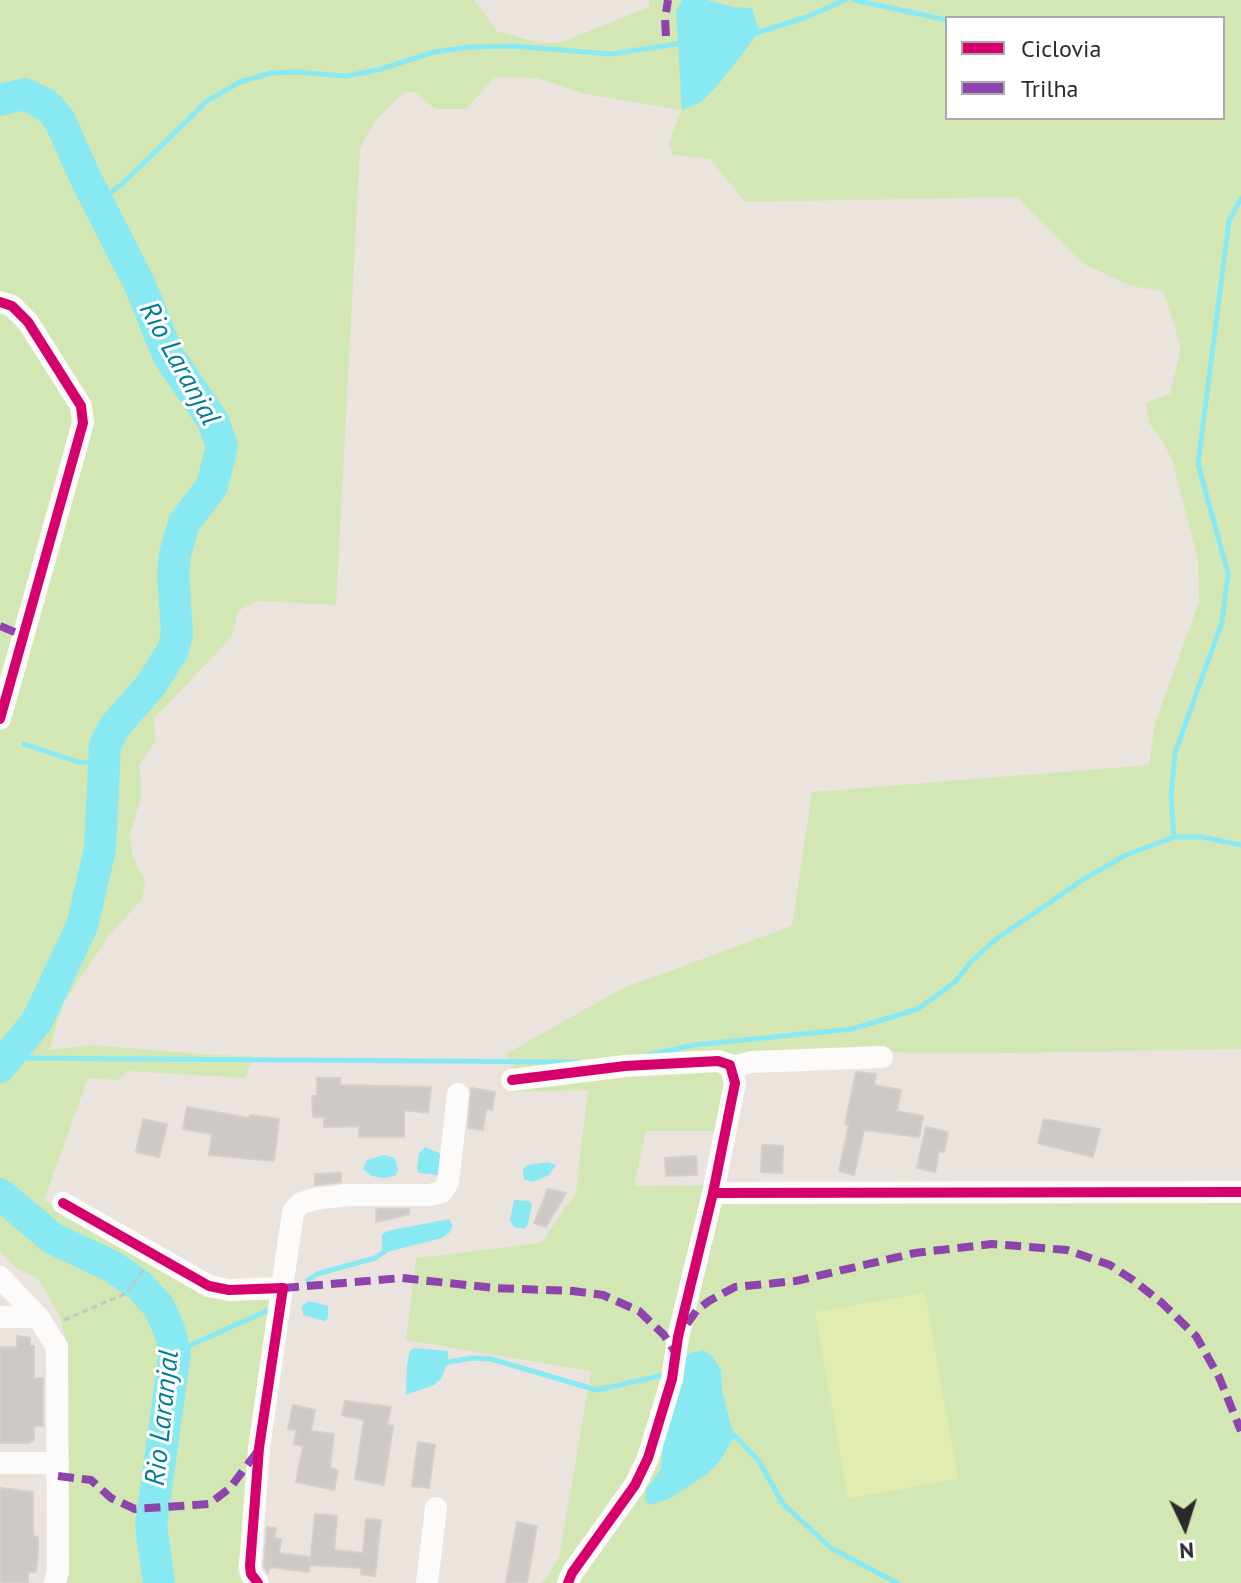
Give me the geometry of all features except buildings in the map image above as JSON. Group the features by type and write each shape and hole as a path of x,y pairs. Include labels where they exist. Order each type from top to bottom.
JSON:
{"street":[{"path":"0,302 12,306 28,322 81,406 83,423 0,719"},
{"path":"734,1072 740,1065 751,1062 882,1057"},
{"path":"512,1080 625,1066 718,1061 730,1065 734,1072 735,1083 713,1193 686,1297 672,1379 648,1458 635,1485 568,1583"},
{"path":"258,1583 251,1574 250,1566 259,1448 293,1212 301,1203 348,1195 437,1195 446,1188 458,1094"},
{"path":"713,1193 1241,1192"},
{"path":"63,1203 209,1286 229,1290 283,1288"},
{"path":"0,1277 43,1324 57,1347 58,1572 55,1583"},
{"path":"0,1317 43,1324"},
{"path":"0,1463 58,1463"},
{"path":"427,1583 436,1508"}],"path":[{"path":"43,1324 61,1321 127,1293 142,1271"}],"green space":[{"path":"0,0 474,0 497,31 540,43 562,42 649,7 649,0 1241,0 1241,1049 1015,1053 748,1052 734,1131 646,1131 634,1186 1241,1181 1241,1583 542,1583 559,1558 591,1371 406,1340 416,1258 541,1243 576,1193 588,1090 512,1092 513,1065 506,1054 621,989 792,926 812,792 1149,765 1155,723 1199,602 1198,560 1173,463 1164,443 1149,423 1146,403 1170,394 1181,348 1163,291 1131,286 1082,263 1017,197 745,202 710,159 673,155 669,144 681,110 581,93 536,78 495,77 466,109 435,109 415,92 404,92 377,118 360,148 336,605 257,601 238,611 232,637 154,718 155,742 139,766 142,794 130,834 133,857 145,881 142,899 109,936 63,1004 49,1050 91,1045 253,1056 245,1078 127,1071 119,1080 88,1078 44,1200 205,1297 274,1296 237,1572 243,1583 63,1583 66,1339 60,1316 37,1278 16,1268 0,1251"},
{"path":"925,1293 958,1479 848,1498 815,1312"}],"water":[{"path":"682,0 707,0 752,8 759,32 718,85 701,102 682,110 676,11"},
{"path":"425,1147 439,1153 443,1161 438,1175 419,1173 417,1169 419,1153"},
{"path":"384,1155 395,1158 398,1170 395,1176 372,1176 363,1169 367,1160"},
{"path":"548,1162 556,1165 549,1175 533,1182 524,1179 523,1169 528,1165"},
{"path":"514,1200 532,1204 524,1229 514,1227 510,1220"},
{"path":"449,1219 453,1226 442,1238 387,1252 382,1249 382,1235 387,1231"},
{"path":"309,1301 328,1306 325,1321 303,1315 302,1306"},
{"path":"414,1348 448,1351 448,1362 441,1379 434,1385 406,1395 407,1365 410,1351"},
{"path":"703,1350 713,1357 721,1370 722,1391 734,1437 720,1461 707,1474 669,1499 649,1505 645,1499 646,1490 661,1469 663,1442 683,1360 690,1353"}],"waterway":[{"path":"756,33 804,18 845,0"},
{"path":"854,0 945,20"},
{"path":"98,202 122,184 207,101 240,82 271,73 346,76 378,70 434,52 470,47 512,46 611,54 683,43"},
{"name":"Rio Laranjal","path":"0,100 25,94 48,106 59,119 140,285 168,355 213,421 222,446 212,486 184,523 175,554 173,575 177,634 173,650 151,685 115,726 105,745 100,849 82,926 37,1021 0,1067"},
{"path":"1174,837 1171,796 1175,753 1222,622 1228,573 1198,464 1229,221 1241,198"},
{"path":"24,744 75,761 103,765"},
{"path":"647,1055 694,1045 852,1029 918,1009 955,982 995,940 1084,879 1126,855 1174,837 1202,837 1241,845"},
{"path":"6,1058 578,1062"},
{"name":"Rio Laranjal","path":"0,1194 52,1238 113,1267 139,1285 159,1307 169,1329 175,1352 151,1525 159,1583"},
{"path":"308,1280 317,1274 375,1258 384,1252"},
{"path":"175,1352 269,1310"},
{"path":"443,1363 472,1358 491,1359 597,1390 664,1375"},
{"path":"730,1431 759,1461 783,1504 831,1548 897,1583"}],"marked path":[{"path":"666,36 668,0"},
{"path":"0,626 24,636"},
{"path":"687,1324 697,1310 735,1287 796,1281 915,1253 992,1244 1067,1250 1110,1265 1133,1280 1196,1336 1219,1377 1241,1431"},
{"path":"283,1288 402,1278 603,1295 639,1311 664,1335 675,1352"},
{"path":"58,1476 91,1480 111,1498 135,1509 209,1504 230,1488 257,1452"}],"cycle path":[{"path":"0,302 12,306 28,322 81,406 83,423 0,719"},
{"path":"512,1080 625,1066 718,1061 730,1065 735,1083 713,1193 678,1337 672,1379 648,1458 635,1485 568,1583"},
{"path":"713,1193 1241,1192"},
{"path":"63,1203 209,1286 229,1290 283,1288 259,1448 250,1566 251,1574 258,1583"}]}
